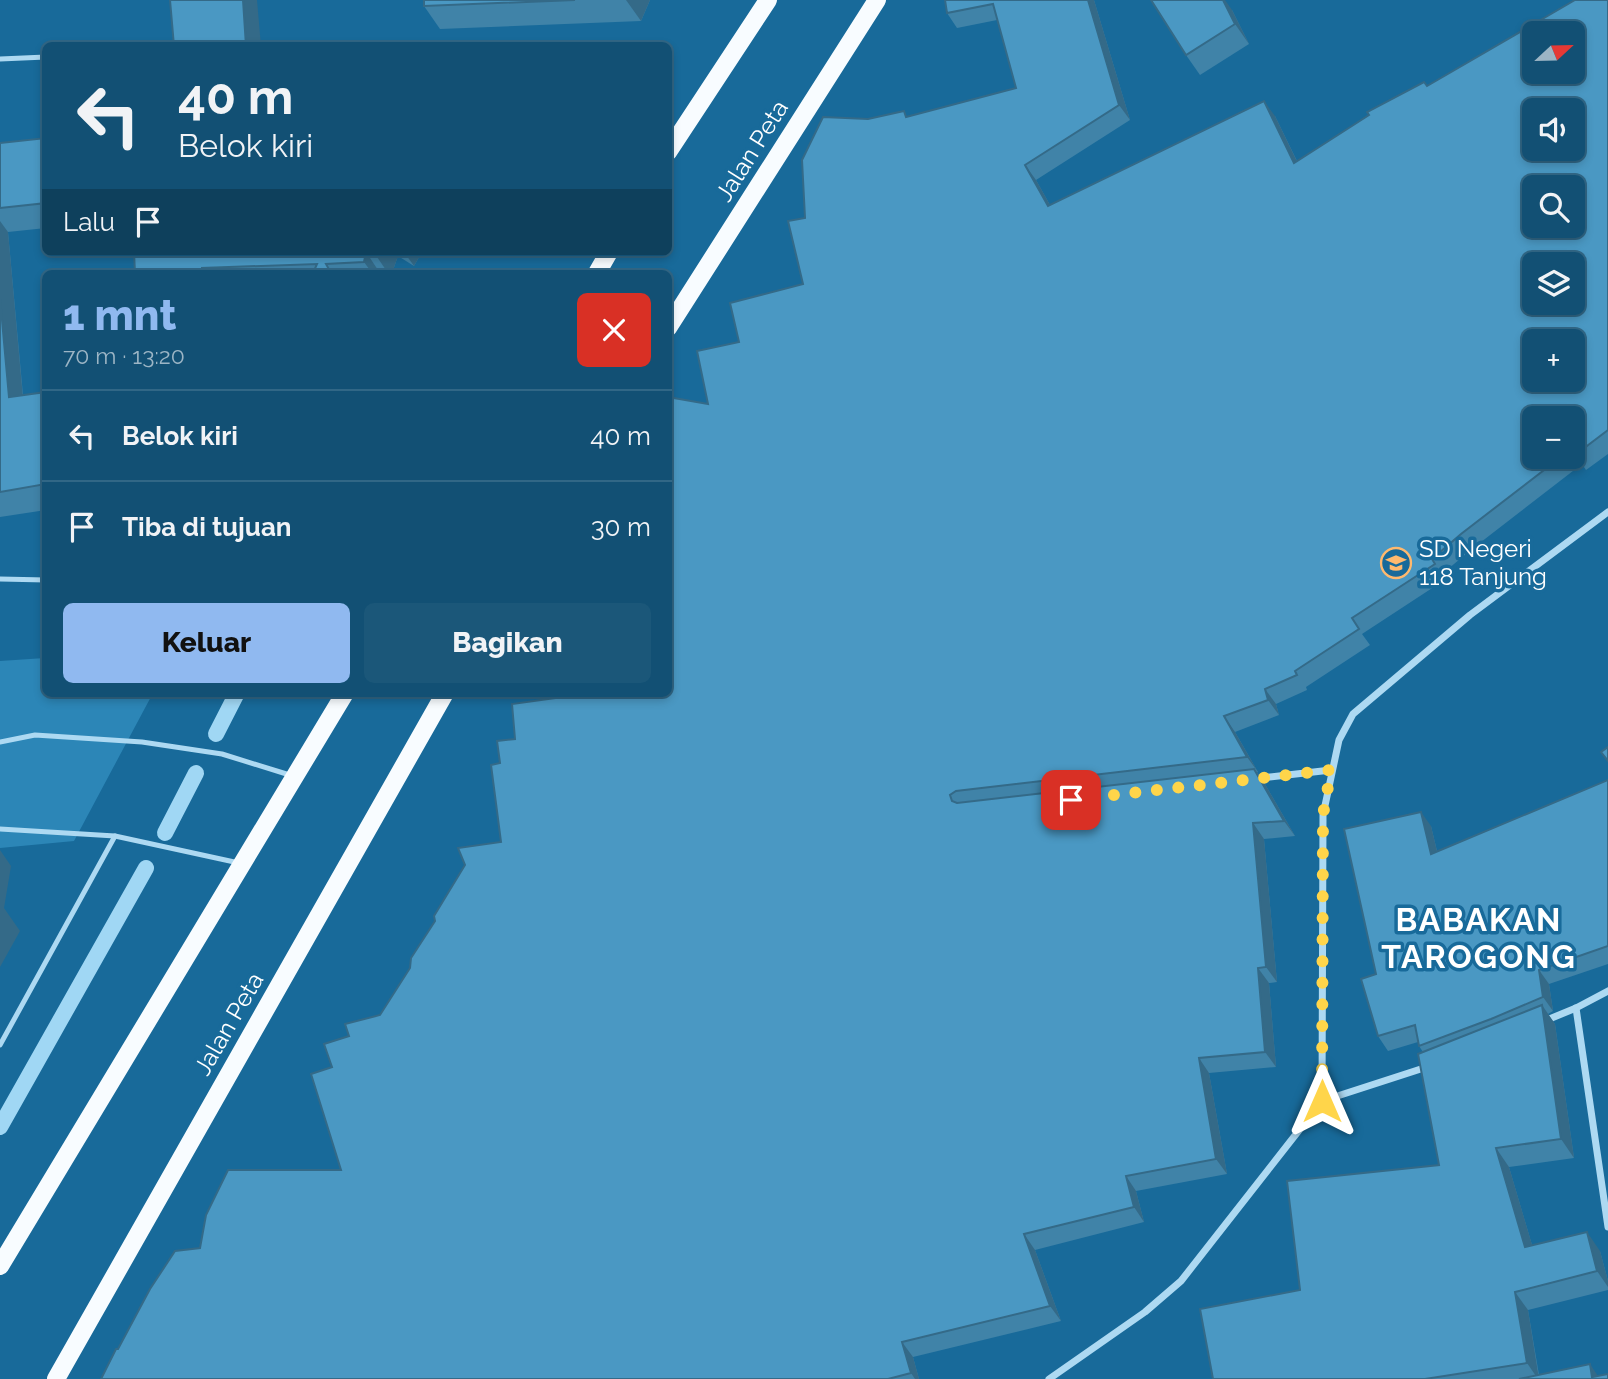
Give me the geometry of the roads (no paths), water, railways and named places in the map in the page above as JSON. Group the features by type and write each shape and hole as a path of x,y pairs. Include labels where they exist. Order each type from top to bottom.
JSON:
{"main road":[{"path":"672,146 768,0"},
{"name":"Jalan Peta","path":"672,322 877,0"},
{"path":"0,1266 343,697"},
{"name":"Jalan Peta","path":"56,1379 443,697"}],"street":[{"path":"1322,1101 1323,815 1339,740 1353,714 1470,615 1608,512"},
{"path":"1237,781 1331,770"},
{"path":"1539,1023 1608,991"},
{"path":"1576,1008 1608,1227"},
{"path":"1049,1379 1145,1312 1181,1281 1322,1101 1439,1063"}],"lane":[{"path":"0,59 42,57"},
{"path":"0,579 42,580"},
{"path":"0,742 35,735 142,742 222,754 295,777"},
{"path":"0,830 115,836 243,864"},
{"path":"0,1045 115,836"}],"waterway":[{"path":"216,734 235,697"},
{"path":"165,833 196,773"},
{"path":"0,1127 146,868"}],"place":[{"name":"SD Negeri 118 Tanjung","path":"1396,563"}],"district":[{"name":"BABAKAN TAROGONG","path":"1479,938"}]}
